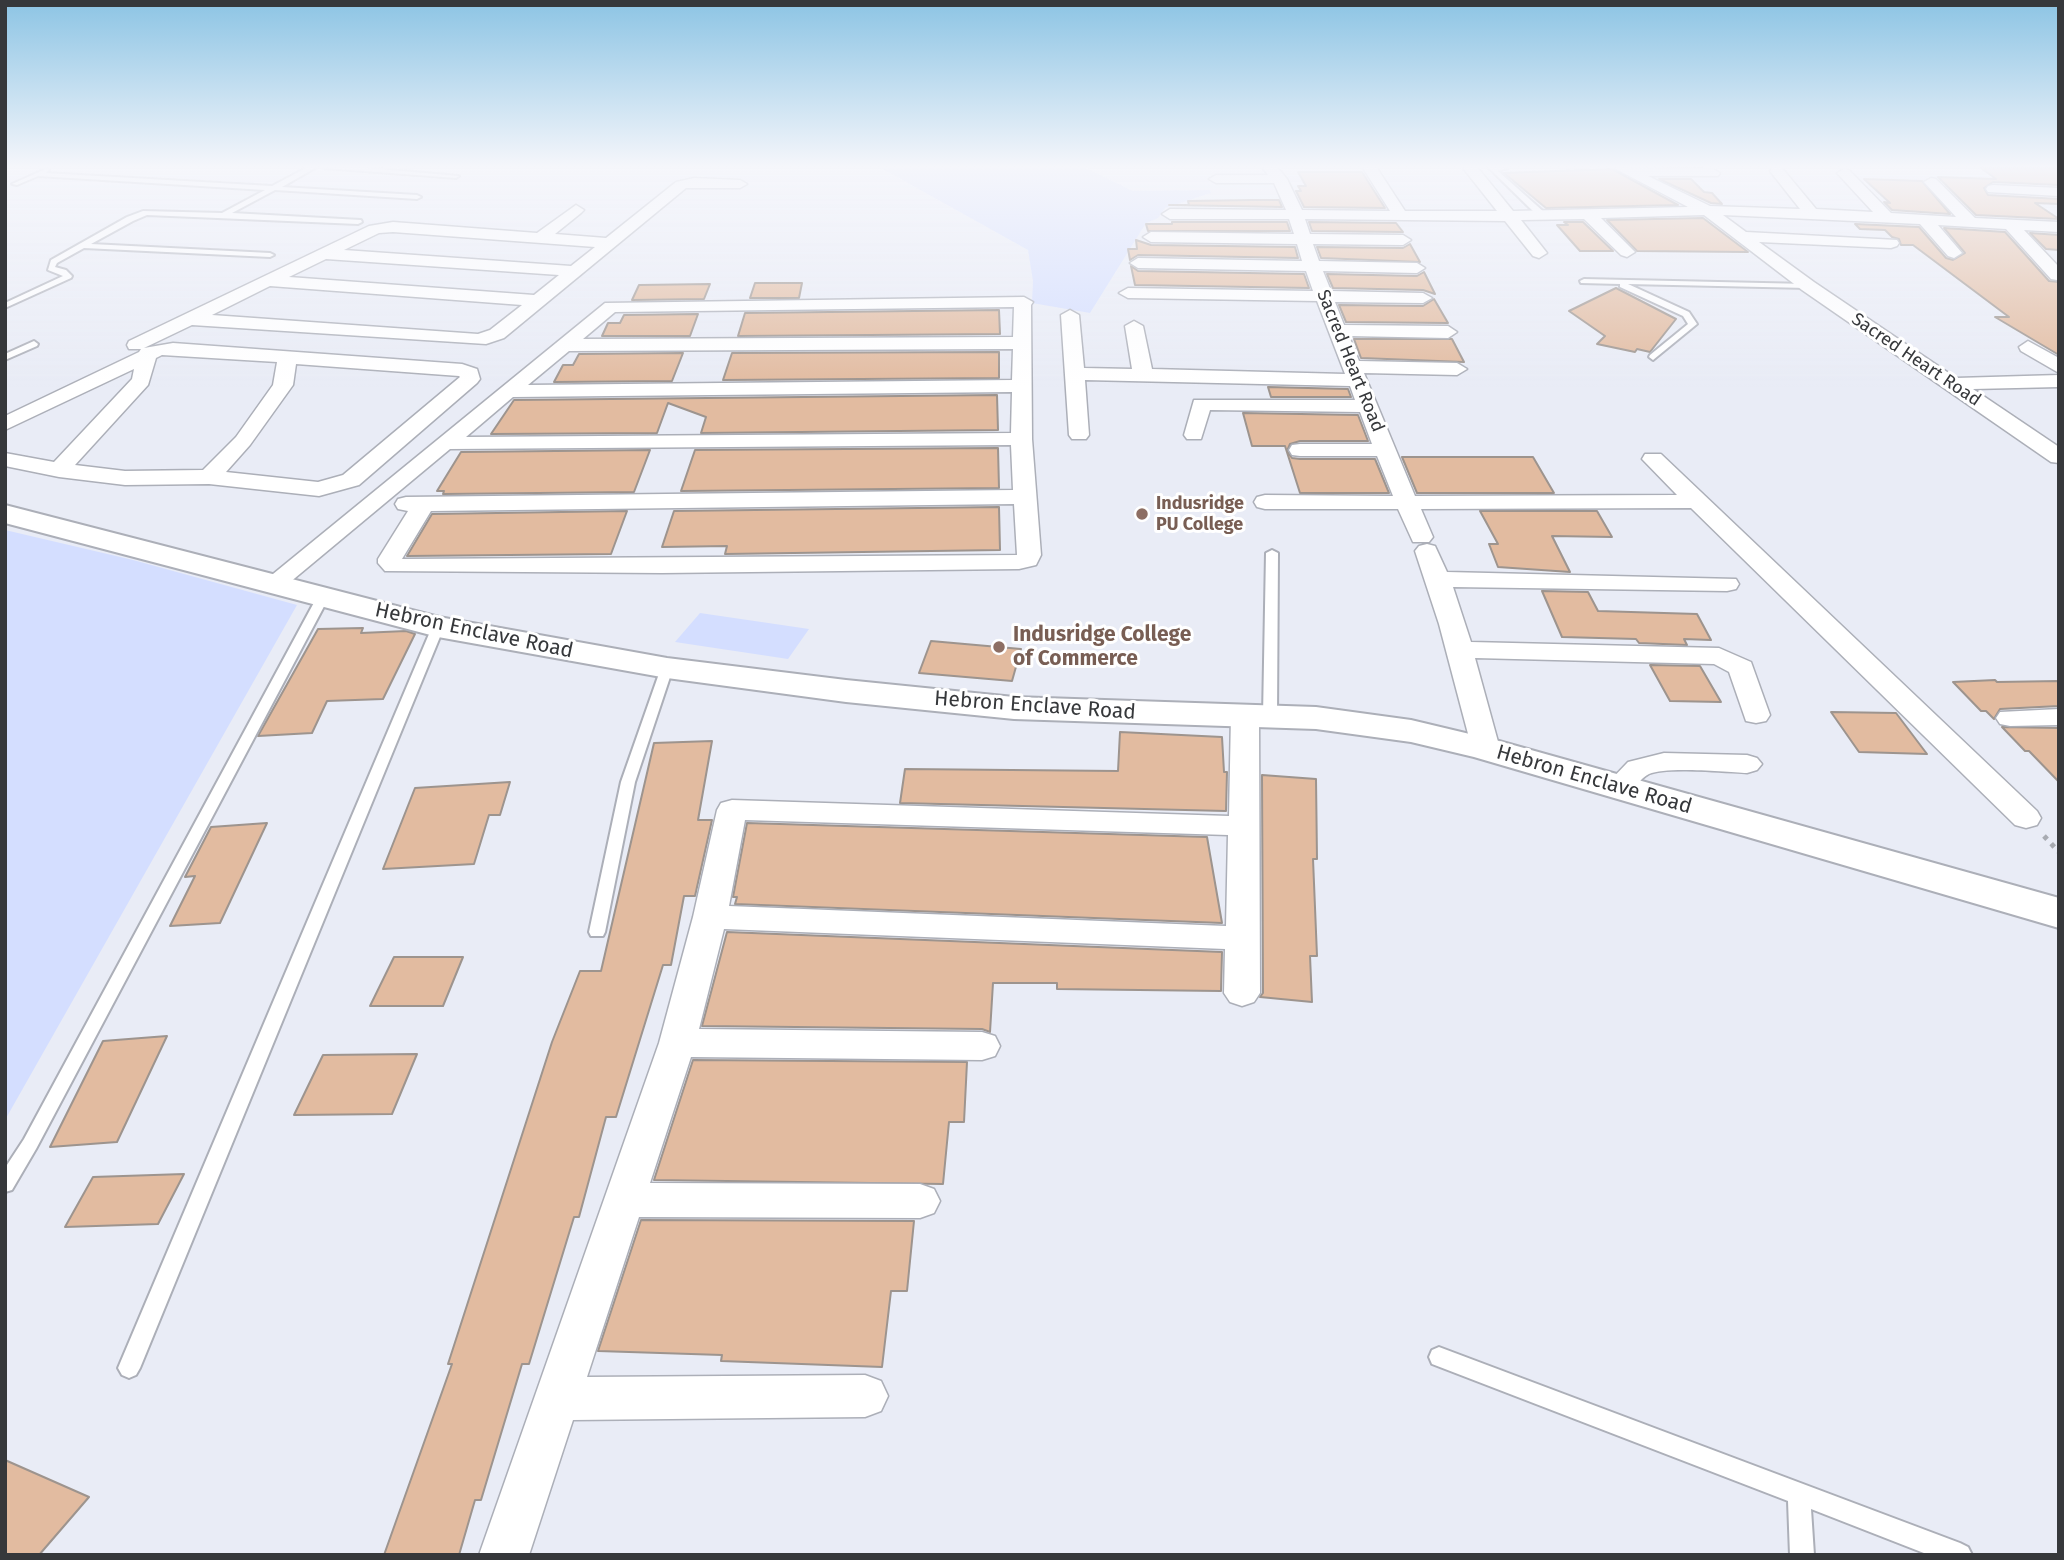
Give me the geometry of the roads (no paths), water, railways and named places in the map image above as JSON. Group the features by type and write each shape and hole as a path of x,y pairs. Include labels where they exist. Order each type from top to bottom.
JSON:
{"street":[{"path":"5,406 351,241"},
{"path":"579,241 608,243"},
{"path":"190,319 478,340 497,334 611,241"},
{"name":"Sacred Heart Road","path":"1304,241 1324,297 1438,579 1486,749"},
{"path":"1528,241 1539,253"},
{"path":"1616,241 1628,252"},
{"name":"Sacred Heart Road","path":"1745,241 2059,457"},
{"path":"1843,241 1891,243"},
{"path":"1943,241 1954,253"},
{"path":"2026,241 2057,275"},
{"path":"324,254 572,271"},
{"path":"1138,263 1417,268"},
{"path":"268,281 538,301"},
{"path":"1128,293 1423,298"},
{"path":"274,583 607,308 1024,304 1020,386 1021,439 1029,555 1027,559 1019,562 394,566 390,559 424,503"},
{"path":"1070,315 1079,435"},
{"path":"1134,326 1143,374"},
{"path":"1338,330 1448,332"},
{"path":"564,345 1021,343"},
{"path":"2028,347 2059,367"},
{"path":"5,424 148,353 173,349 462,370 470,373 470,379 351,480 319,489 209,477 125,478 59,470 5,459"},
{"path":"59,470 141,381 148,353"},
{"path":"209,477 243,441 283,385 286,357"},
{"path":"1075,374 1143,374 1249,380 1457,369"},
{"path":"1951,384 2059,381"},
{"path":"509,391 1020,386"},
{"path":"1194,435 1201,404 1368,406"},
{"path":"445,443 1021,439"},
{"path":"1300,450 1385,450"},
{"path":"1653,459 2026,818"},
{"path":"370,504 1024,496"},
{"path":"1265,502 1696,501"},
{"name":"Hebron Enclave Road","path":"5,514 438,627 667,668 846,691 1014,708 1258,716 1376,725 1486,749 2059,913"},
{"path":"1438,579 1727,584"},
{"path":"1460,650 1719,656 1741,668 1756,715"},
{"path":"1242,993 1244,826 1258,716"},
{"path":"2010,718 2059,717"},
{"path":"1619,787 1638,768 1664,762 1747,764"},
{"path":"504,1555 677,1043 710,917 732,810 1244,826"},
{"path":"710,917 1243,938"},
{"path":"677,1043 982,1045"},
{"path":"624,1200 920,1201"},
{"path":"555,1399 865,1396"}],"lane":[{"path":"5,306 68,276 63,271 51,268 54,262 91,241"},
{"path":"82,246 270,255"},
{"path":"1584,281 1808,286"},
{"path":"1615,282 1686,313 1693,324 1653,356"},
{"path":"5,357 34,344"},
{"path":"1258,716 1272,553"},
{"path":"5,1184 30,1144 323,597"},
{"path":"130,1368 438,627"},
{"path":"597,932 628,782 667,668"},
{"path":"1439,1357 1960,1555"},
{"path":"1799,1494 1802,1555"}],"place":[{"name":"Indusridge PU College","path":"1142,514"},
{"name":"Indusridge College of Commerce","path":"999,647"}]}
